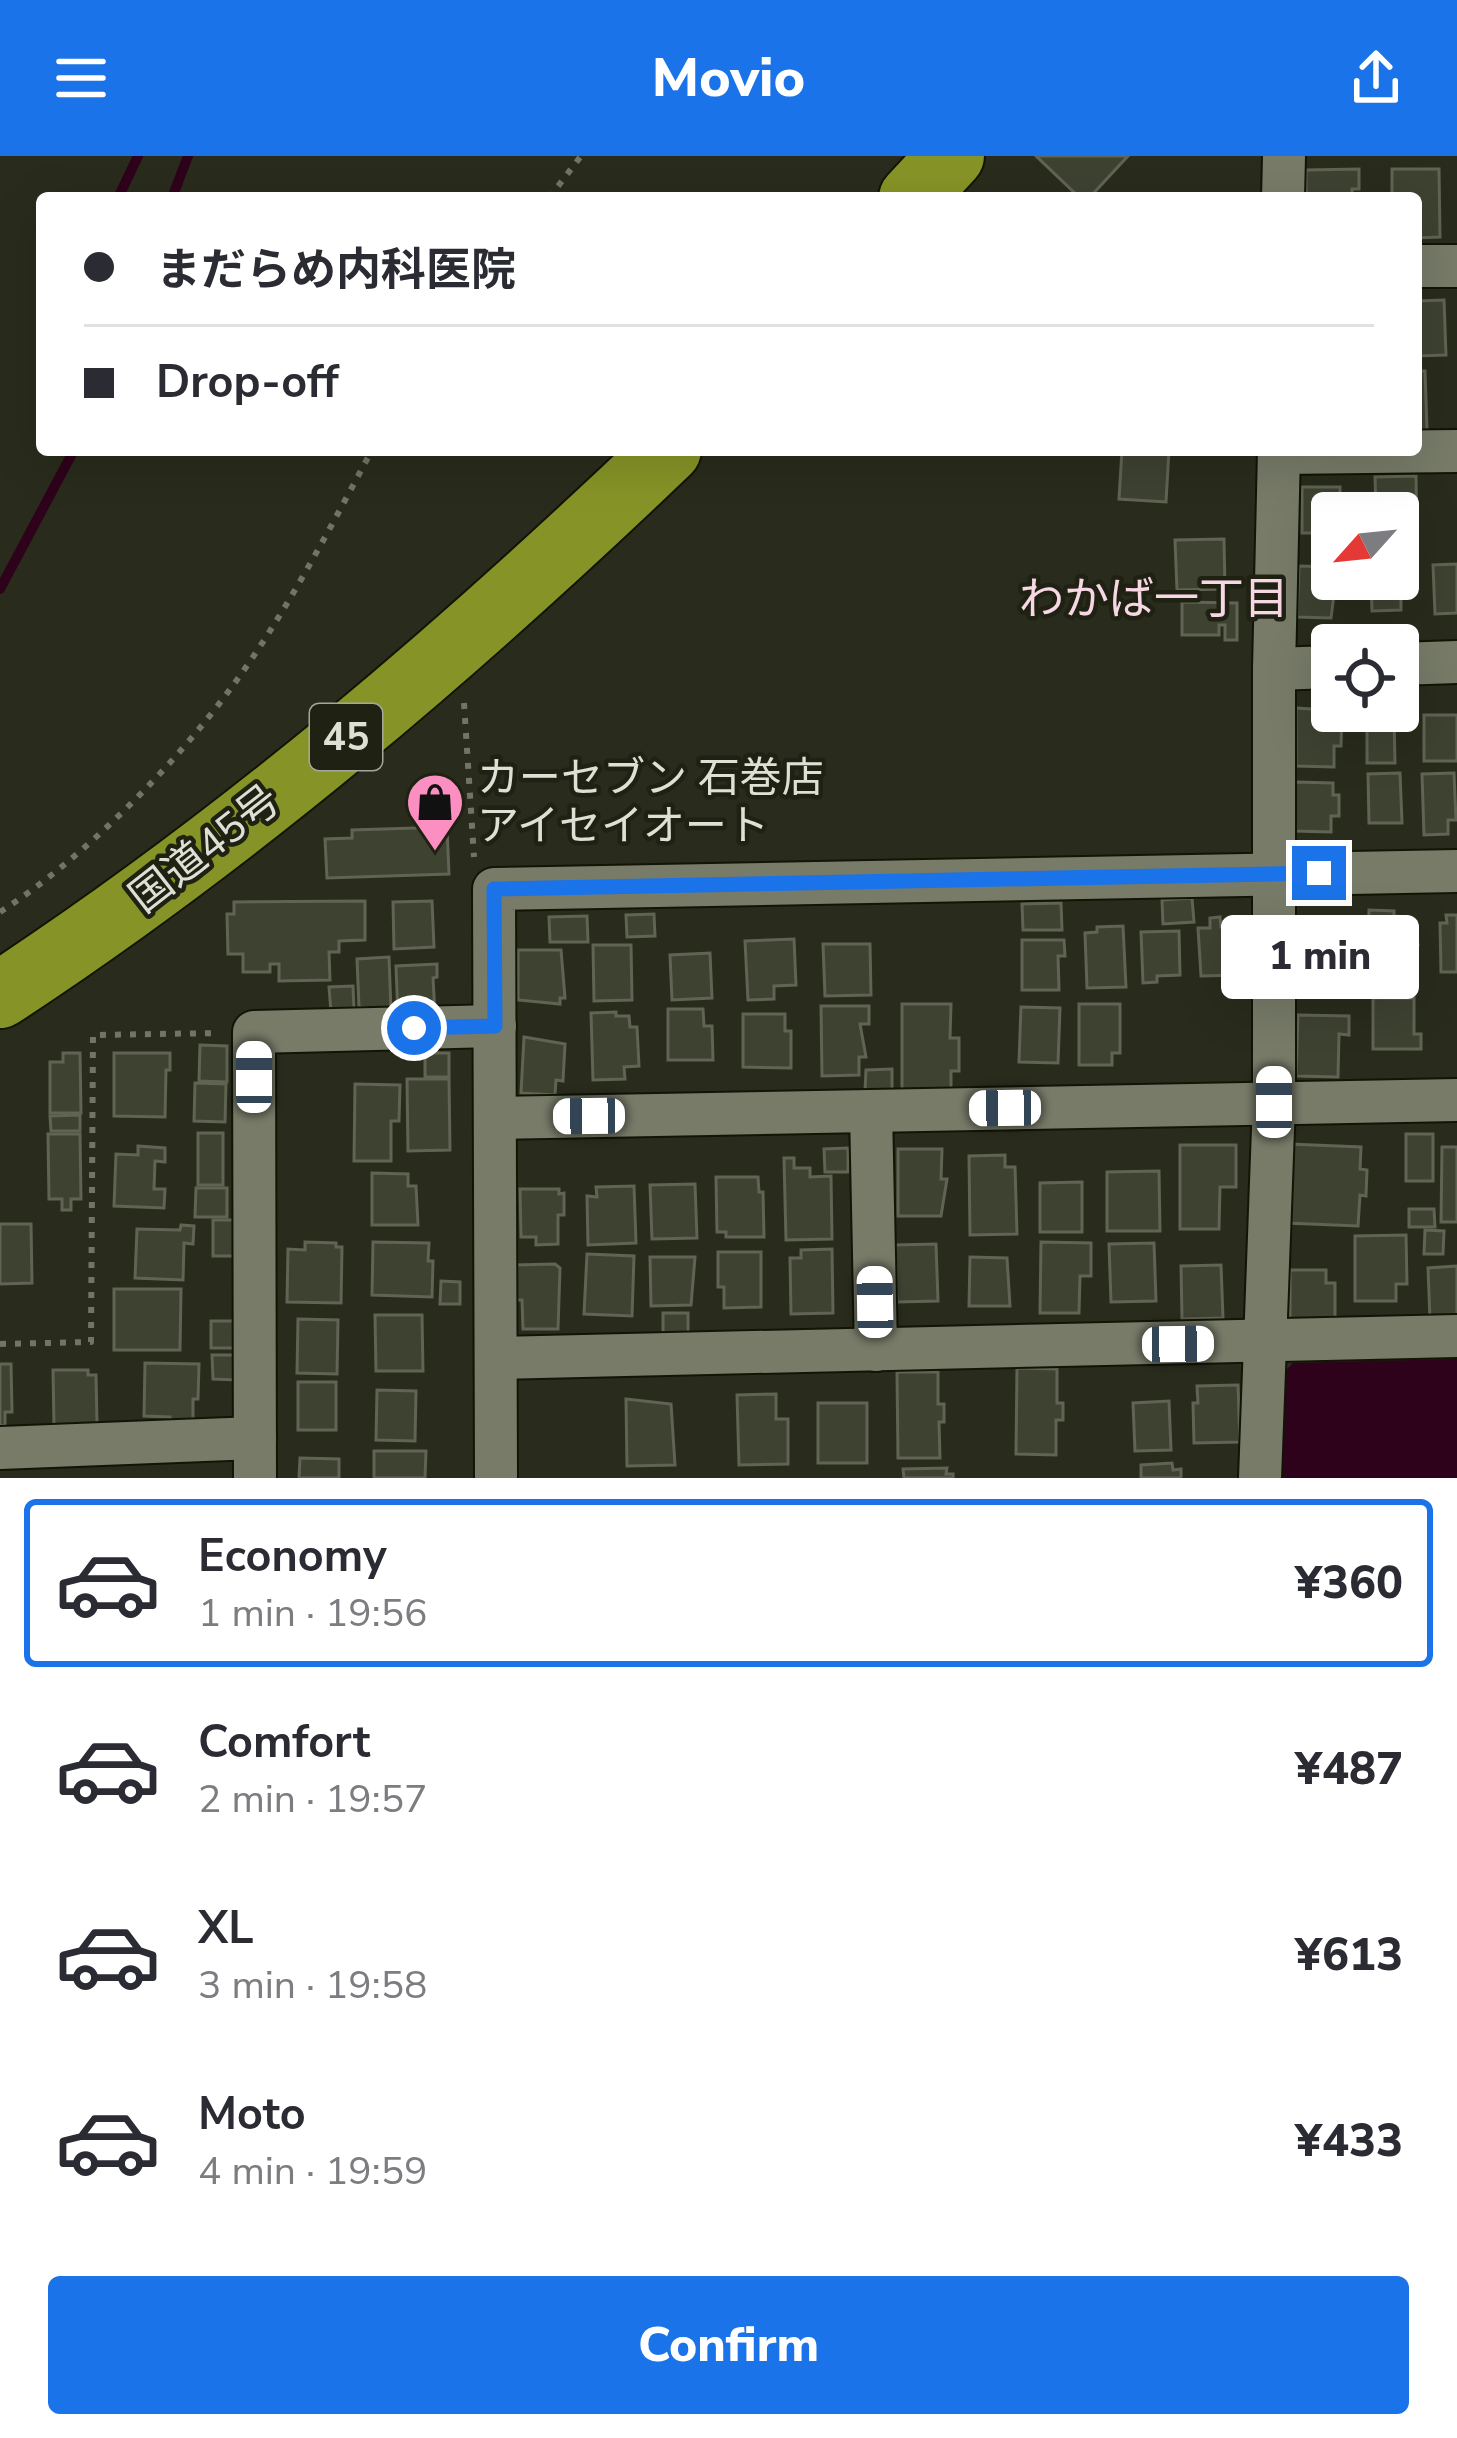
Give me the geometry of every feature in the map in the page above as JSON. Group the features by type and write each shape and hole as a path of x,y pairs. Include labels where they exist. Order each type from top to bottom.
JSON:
{"highway":[{"path":"918,192 951,156"},
{"name":"国道45号","path":"0,995 140,902 441,657 520,591 662,456"}],"street":[{"path":"1283,192 1284,156"},
{"path":"1422,266 1457,266"},
{"path":"1422,451 1457,451"},
{"path":"1260,1478 1274,1102 1274,669 1280,456"},
{"path":"1419,663 1457,662"},
{"path":"1274,669 1311,668"},
{"path":"496,1478 494,889 1457,871"},
{"path":"0,1448 255,1458 254,1032 495,1026"},
{"path":"495,1118 1457,1100"},
{"path":"871,1111 876,1350"},
{"path":"496,1358 1457,1336"}],"path":[{"path":"553,192 580,156"},
{"path":"0,912 97,834 230,690 368,456"},
{"path":"441,657 463,695 474,871 494,889"},
{"path":"0,1344 91,1342 93,1035 254,1032"}],"shaded area":[{"path":"1457,1359 1457,1478 1278,1478 1282,1374 1293,1363"}],"building":[{"path":"1036,156 1128,156 1095,192 1074,192"},
{"path":"1359,169 1359,189 1306,192 1306,170"},
{"path":"1392,169 1439,169 1440,237 1422,238 1422,192 1392,192"},
{"path":"1444,300 1446,355 1422,356 1422,301"},
{"path":"1422,371 1425,371 1427,430 1422,430"},
{"path":"1122,456 1169,456 1166,502 1119,499"},
{"path":"1416,476 1416,492 1375,492 1375,477"},
{"path":"1302,487 1340,487 1340,492 1311,492 1311,533 1302,533"},
{"path":"1224,539 1225,589 1177,590 1175,540"},
{"path":"1457,564 1457,613 1435,614 1433,565"},
{"path":"1299,566 1311,566 1311,600 1333,600 1331,618 1297,617"},
{"path":"1372,600 1401,600 1401,610 1372,611"},
{"path":"1182,602 1237,603 1237,640 1225,640 1225,625 1219,625 1219,635 1182,635"},
{"path":"1296,708 1311,709 1311,732 1341,732 1341,746 1334,746 1334,767 1296,766"},
{"path":"1424,715 1457,715 1457,761 1424,761"},
{"path":"1367,732 1394,732 1395,763 1367,763"},
{"path":"1400,773 1402,823 1369,823 1368,774"},
{"path":"1454,773 1456,820 1448,820 1448,834 1424,835 1422,774"},
{"path":"1295,782 1333,783 1333,795 1339,795 1339,816 1331,816 1331,832 1294,831"},
{"path":"447,827 449,874 327,878 325,839 352,838 352,830"},
{"path":"1192,898 1194,922 1163,924 1162,900"},
{"path":"365,901 365,940 339,941 339,952 329,952 330,980 279,981 279,964 270,964 270,972 243,972 243,954 228,954 227,914 234,914 234,902"},
{"path":"432,901 434,947 394,949 393,902"},
{"path":"1061,903 1062,930 1023,930 1022,904"},
{"path":"1369,910 1407,917 1407,944 1418,945 1408,981 1367,975"},
{"path":"654,914 655,936 627,937 626,915"},
{"path":"1446,915 1457,915 1457,972 1441,972 1440,923 1447,923"},
{"path":"587,916 588,942 550,942 549,917"},
{"path":"1220,917 1221,927 1240,926 1241,975 1201,976 1198,928 1210,928 1210,918"},
{"path":"1123,926 1126,987 1087,988 1085,933 1097,932 1097,927"},
{"path":"1179,931 1180,975 1157,976 1157,982 1143,983 1141,932"},
{"path":"1294,931 1339,931 1339,948 1348,949 1347,967 1336,966 1336,982 1294,983"},
{"path":"794,939 796,985 774,986 774,999 748,1000 745,941"},
{"path":"1022,940 1064,940 1065,956 1058,956 1059,990 1022,990"},
{"path":"823,944 870,944 871,995 825,996"},
{"path":"593,945 631,945 632,1000 594,1001"},
{"path":"518,950 561,950 565,998 560,998 560,1004 518,1000"},
{"path":"710,953 712,998 672,1000 670,955"},
{"path":"389,957 391,1011 359,1007 357,959"},
{"path":"437,964 435,1014 398,1017 396,966"},
{"path":"353,986 354,1011 331,1012 329,987"},
{"path":"1373,998 1414,998 1414,1034 1421,1034 1421,1049 1373,1049"},
{"path":"902,1004 951,1004 950,1038 959,1038 959,1071 951,1071 951,1090 902,1090"},
{"path":"1079,1004 1120,1004 1120,1053 1112,1053 1112,1065 1079,1065"},
{"path":"821,1006 869,1006 869,1024 860,1024 866,1057 859,1057 859,1075 822,1076"},
{"path":"1021,1007 1060,1008 1058,1063 1019,1062"},
{"path":"668,1009 703,1009 704,1026 712,1026 713,1060 668,1060"},
{"path":"616,1012 616,1016 629,1016 630,1027 637,1027 639,1066 624,1067 625,1079 593,1080 591,1013"},
{"path":"743,1014 785,1014 785,1031 791,1031 791,1068 743,1067"},
{"path":"1298,1015 1349,1016 1349,1035 1339,1034 1338,1077 1296,1076"},
{"path":"524,1037 565,1044 563,1081 556,1080 555,1095 521,1093"},
{"path":"200,1045 227,1046 227,1082 199,1081"},
{"path":"63,1053 80,1053 81,1113 50,1113 50,1062 63,1062"},
{"path":"114,1053 170,1053 165,1117 114,1116"},
{"path":"425,1053 449,1053 449,1077 425,1077"},
{"path":"892,1069 892,1091 865,1091 866,1070"},
{"path":"407,1079 449,1079 450,1150 408,1151"},
{"path":"195,1083 226,1084 225,1122 194,1121"},
{"path":"355,1084 400,1085 399,1121 391,1121 391,1161 354,1161"},
{"path":"80,1115 80,1131 51,1131 50,1116"},
{"path":"198,1133 223,1133 223,1185 198,1185"},
{"path":"48,1134 80,1134 81,1199 71,1199 71,1210 62,1210 62,1199 49,1199"},
{"path":"1406,1134 1433,1134 1433,1181 1406,1181"},
{"path":"1289,1144 1361,1147 1360,1169 1367,1170 1358,1226 1286,1223"},
{"path":"1180,1145 1236,1145 1236,1187 1220,1187 1219,1229 1180,1229"},
{"path":"138,1146 165,1148 165,1162 155,1161 154,1189 165,1189 164,1208 114,1206 116,1154 138,1155"},
{"path":"1442,1147 1457,1147 1457,1222 1441,1222"},
{"path":"848,1148 848,1172 825,1172 824,1149"},
{"path":"898,1149 942,1149 941,1179 947,1179 941,1216 898,1216"},
{"path":"1005,1155 1005,1167 1015,1167 1017,1234 970,1235 969,1156"},
{"path":"784,1158 794,1158 794,1168 810,1168 810,1177 831,1176 832,1239 786,1240"},
{"path":"1159,1171 1160,1231 1107,1231 1107,1172"},
{"path":"372,1173 408,1174 408,1186 416,1186 418,1225 372,1225"},
{"path":"716,1177 758,1177 764,1237 726,1237 726,1232 717,1232"},
{"path":"1082,1182 1082,1232 1040,1232 1040,1183"},
{"path":"695,1184 697,1238 652,1239 650,1185"},
{"path":"634,1186 636,1243 588,1245 587,1196 597,1197 596,1187"},
{"path":"196,1188 227,1188 227,1217 195,1217"},
{"path":"520,1189 564,1193 558,1244 536,1245 536,1237 521,1237"},
{"path":"1409,1209 1434,1209 1435,1227 1409,1227"},
{"path":"213,1220 237,1220 237,1256 213,1256"},
{"path":"0,1224 31,1224 32,1283 0,1284"},
{"path":"181,1225 194,1226 193,1244 184,1243 183,1280 135,1278 137,1229 180,1230"},
{"path":"1425,1230 1444,1231 1443,1254 1424,1254"},
{"path":"1406,1235 1407,1284 1396,1284 1396,1301 1355,1301 1355,1236"},
{"path":"305,1242 342,1247 341,1303 287,1302 288,1249 305,1250"},
{"path":"373,1242 429,1243 432,1297 372,1295"},
{"path":"1041,1242 1091,1243 1091,1276 1080,1276 1079,1313 1040,1313"},
{"path":"1154,1243 1156,1301 1111,1302 1109,1244"},
{"path":"936,1244 938,1301 897,1302 895,1245"},
{"path":"832,1249 833,1313 791,1314 790,1258 801,1258 801,1250"},
{"path":"718,1252 761,1252 761,1307 724,1308 724,1287 718,1287"},
{"path":"587,1254 634,1256 632,1316 584,1314"},
{"path":"650,1257 695,1257 691,1305 651,1306"},
{"path":"970,1257 1007,1258 1010,1306 969,1306"},
{"path":"555,1264 560,1268 558,1329 523,1329 522,1300 515,1300 515,1265"},
{"path":"1221,1265 1223,1318 1182,1319 1181,1266"},
{"path":"1457,1266 1457,1318 1430,1320 1428,1268"},
{"path":"1290,1270 1326,1270 1326,1283 1335,1283 1335,1319 1290,1319"},
{"path":"441,1281 460,1282 460,1304 440,1304"},
{"path":"114,1289 181,1289 180,1350 114,1350"},
{"path":"663,1313 688,1313 688,1340 663,1339"},
{"path":"375,1315 422,1315 423,1371 376,1371"},
{"path":"298,1319 338,1320 337,1374 297,1373"},
{"path":"211,1321 236,1321 236,1348 211,1348"},
{"path":"212,1355 237,1355 236,1380 213,1379"},
{"path":"145,1363 199,1364 193,1423 144,1416"},
{"path":"0,1364 11,1364 12,1412 5,1412 5,1425 0,1426"},
{"path":"1017,1368 1057,1369 1057,1403 1063,1403 1063,1420 1056,1420 1056,1455 1016,1454"},
{"path":"53,1370 88,1370 88,1375 96,1375 97,1424 54,1426"},
{"path":"897,1372 938,1372 938,1404 944,1404 944,1422 939,1422 940,1458 898,1458"},
{"path":"298,1382 336,1382 336,1430 298,1430"},
{"path":"1238,1385 1240,1442 1194,1443 1197,1386"},
{"path":"377,1390 416,1391 415,1441 376,1440"},
{"path":"776,1394 776,1419 788,1419 788,1464 739,1465 737,1395"},
{"path":"626,1399 671,1404 675,1465 627,1466"},
{"path":"1169,1401 1171,1450 1135,1451 1133,1403"},
{"path":"818,1403 867,1403 867,1463 818,1463"},
{"path":"374,1451 426,1451 425,1478 374,1478"},
{"path":"300,1458 339,1459 339,1478 299,1478"},
{"path":"1172,1463 1173,1470 1181,1469 1181,1478 1141,1478 1141,1465"},
{"path":"947,1468 946,1474 953,1478 904,1478 903,1469"}],"waterway":[{"path":"121,192 138,156"},
{"path":"174,192 188,156"},
{"path":"0,589 71,456"}],"place":[{"name":"カーセブン 石巻店 アイセイオート","path":"435,853"}],"district":[{"name":"わかば一丁目","path":"1154,599"}],"route":[{"path":"414,1028 495,1026 494,889 1319,873"}]}
